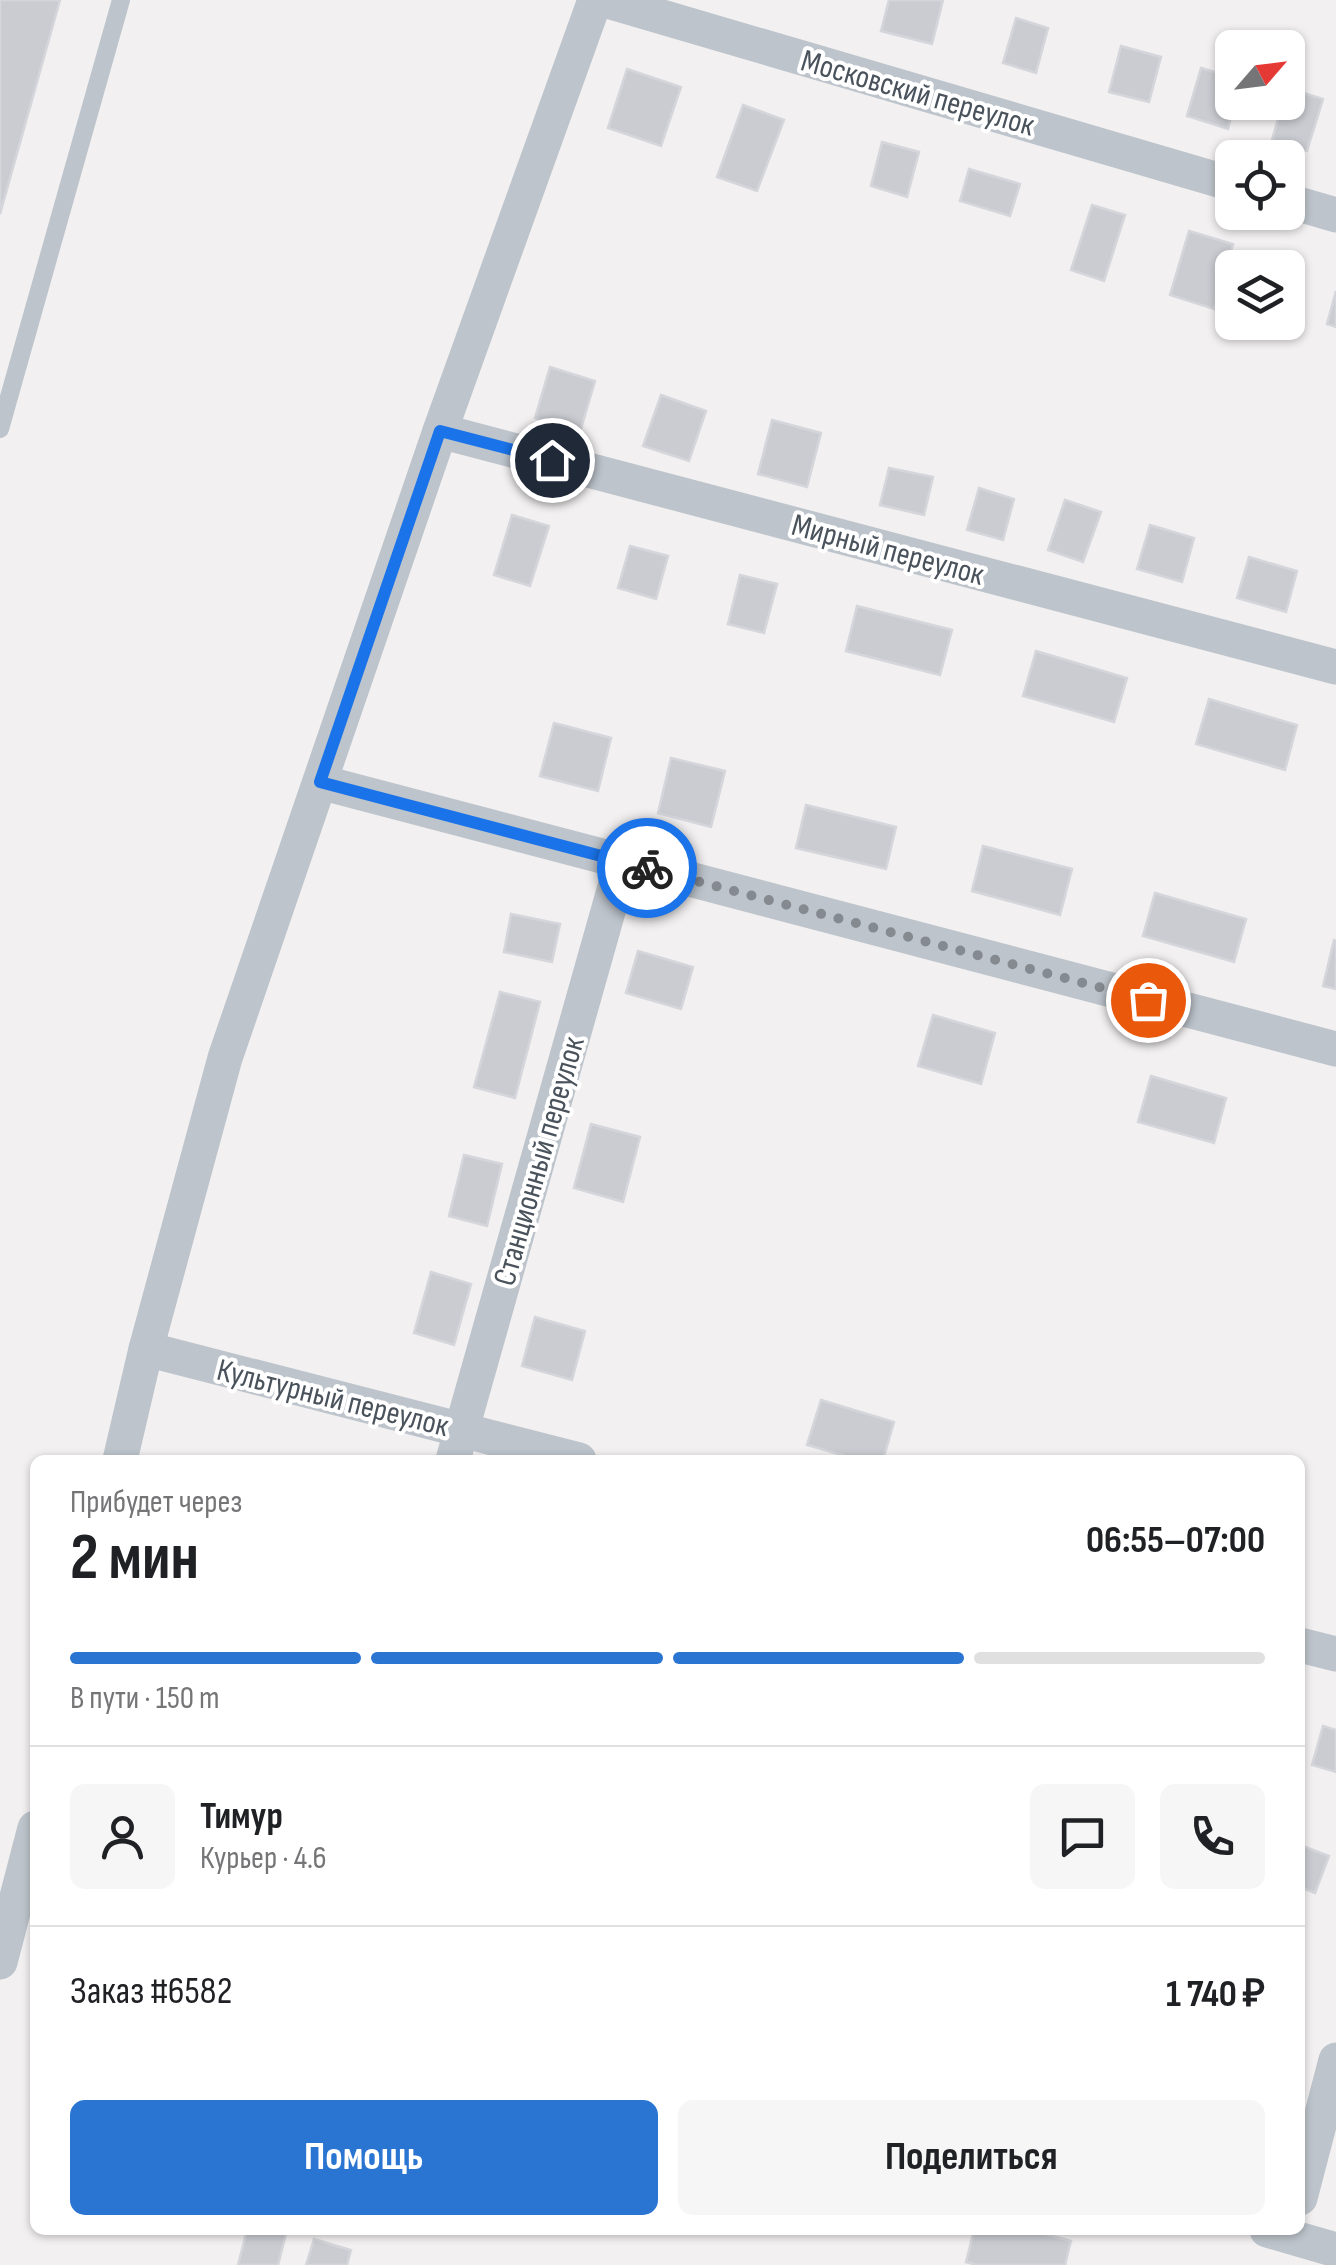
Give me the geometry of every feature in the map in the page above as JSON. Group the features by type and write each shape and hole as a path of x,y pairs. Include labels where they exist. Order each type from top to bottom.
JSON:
{"street":[{"path":"121,1455 225,1058 440,431 595,0"},
{"name":"Московский переулок","path":"604,0 1215,179"},
{"path":"1305,205 1336,215"},
{"name":"Мирный переулок","path":"440,431 1336,668"},
{"path":"320,782 1336,1049"},
{"name":"Станционный переулок","path":"458,1445 622,862"},
{"name":"Культурный переулок","path":"146,1349 458,1445 538,1455"},
{"path":"1305,1646 1336,1654"},
{"path":"0,1962 30,1877"},
{"path":"1305,2179 1336,2060"},
{"path":"1283,2240 1336,2250"}],"lane":[{"path":"0,429 120,0"}],"building":[{"path":"0,0 60,0 0,214"},
{"path":"889,0 943,0 932,44 881,31"},
{"path":"1016,18 1048,28 1036,73 1003,63"},
{"path":"1121,46 1161,57 1149,102 1109,92"},
{"path":"1201,68 1215,72 1215,120 1230,120 1228,129 1187,116"},
{"path":"627,69 681,87 661,146 608,128"},
{"path":"1305,93 1323,99 1307,151 1305,140 1272,140 1278,120 1305,120"},
{"path":"743,105 784,120 757,191 717,177"},
{"path":"882,142 919,152 907,197 871,186"},
{"path":"969,169 1020,184 1010,216 960,201"},
{"path":"1092,205 1125,215 1104,281 1071,270"},
{"path":"1189,231 1233,244 1231,250 1215,250 1214,309 1170,295"},
{"path":"1336,291 1336,327 1327,324"},
{"path":"550,367 595,381 580,432 535,418"},
{"path":"661,395 706,411 689,461 643,446"},
{"path":"772,420 821,433 807,487 758,474"},
{"path":"889,468 933,477 924,515 880,505"},
{"path":"979,488 1014,499 1003,540 967,530"},
{"path":"1065,500 1101,512 1083,562 1048,550"},
{"path":"512,515 549,526 530,586 494,575"},
{"path":"1150,525 1194,538 1182,582 1137,569"},
{"path":"630,546 668,556 656,599 618,588"},
{"path":"1249,557 1297,571 1286,612 1237,598"},
{"path":"740,575 777,584 764,633 728,624"},
{"path":"857,606 952,630 940,675 846,651"},
{"path":"1036,651 1127,678 1114,722 1023,696"},
{"path":"1209,699 1297,725 1285,770 1196,744"},
{"path":"554,723 611,738 598,791 540,776"},
{"path":"671,758 725,771 711,827 658,813"},
{"path":"806,805 896,827 886,869 796,848"},
{"path":"983,846 1072,869 1060,915 972,891"},
{"path":"1155,893 1246,919 1234,962 1143,936"},
{"path":"511,914 560,924 552,962 504,952"},
{"path":"1336,941 1336,989 1323,986"},
{"path":"638,951 693,967 681,1009 626,993"},
{"path":"500,992 540,1002 515,1098 474,1087"},
{"path":"933,1015 995,1033 981,1084 918,1066"},
{"path":"1151,1076 1226,1098 1214,1143 1138,1122"},
{"path":"591,1124 640,1137 623,1202 574,1188"},
{"path":"464,1155 502,1164 487,1226 449,1216"},
{"path":"431,1272 471,1284 454,1345 414,1333"},
{"path":"535,1317 585,1331 572,1380 522,1366"},
{"path":"821,1400 894,1422 884,1455 842,1455 807,1445"},
{"path":"1323,1726 1336,1730 1336,1772 1312,1765"},
{"path":"1305,1847 1329,1856 1315,1893 1305,1889"},
{"path":"246,2235 286,2235 278,2265 238,2265"},
{"path":"973,2235 1048,2235 1071,2241 1065,2265 966,2262"},
{"path":"314,2239 351,2250 347,2265 306,2265"}],"way so far":[{"path":"647,868 1148,1000"}],"route":[{"path":"552,460 440,431 320,782 647,868"}]}
